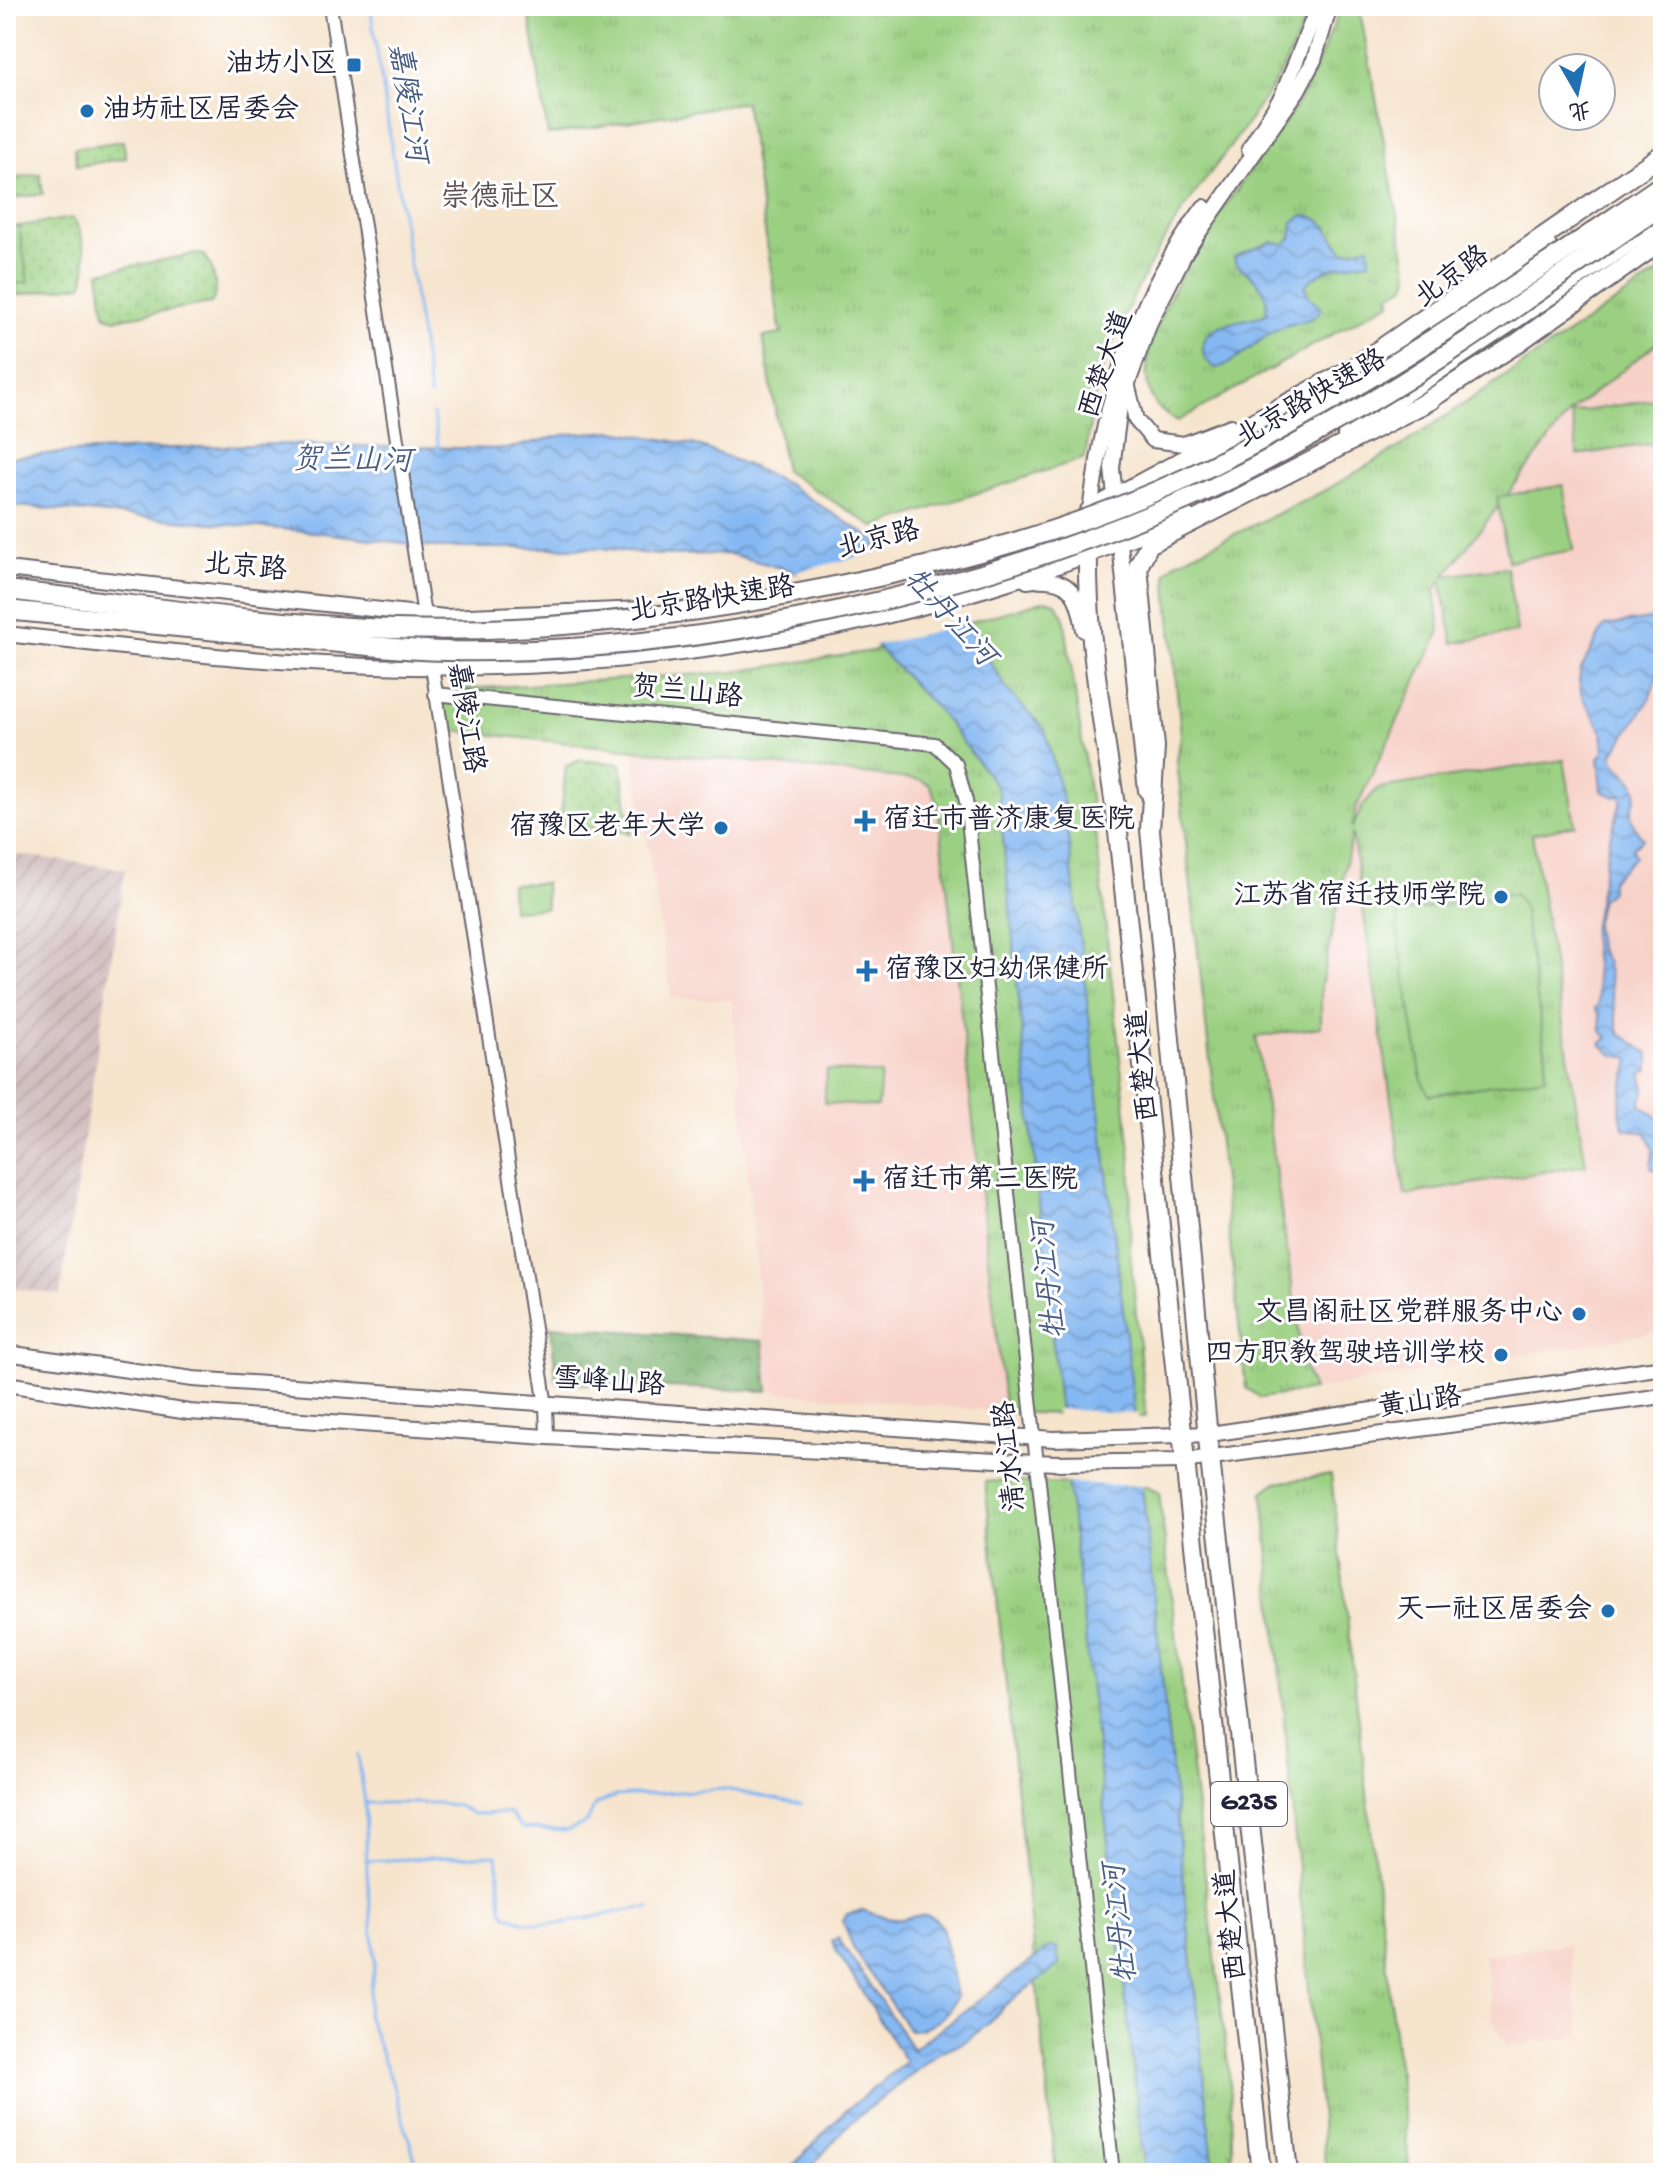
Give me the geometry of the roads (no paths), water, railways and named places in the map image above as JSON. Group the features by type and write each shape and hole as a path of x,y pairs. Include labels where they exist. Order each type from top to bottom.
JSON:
{"highway":[{"path":"1090,511 1353,368 1452,303 1663,154"},
{"name":"北京路快速路","path":"6,590 390,629 483,630 725,608 1001,548 1063,529 1186,478 1319,410 1470,315 1663,184"},
{"name":"北京路快速路","path":"6,610 380,646 504,651 589,647 700,635 783,621 970,577 1077,543 1198,494 1256,465 1357,410 1453,350 1663,205"},
{"path":"1150,830 1155,747 1138,567 1140,556 1149,544 1431,400 1663,240"},
{"path":"1229,497 1365,434"},
{"name":"西楚大道","path":"1090,511 1086,554 1089,610 1118,836 1183,1436"},
{"name":"西楚大道","path":"1150,830 1210,1458 1288,2173"},
{"name":"G235","path":"1183,1436 1183,1461"},
{"name":"西楚大道","path":"1183,1461 1261,2173"}],"main road":[{"name":"西楚大道","path":"1090,511 1111,393 1140,318 1191,225 1244,157 1282,96 1318,6"},
{"name":"西楚大道","path":"1150,830 1115,500 1113,438 1150,322 1186,251 1298,90 1314,60 1330,6"},
{"name":"北京路","path":"1115,500 1202,465 1441,324 1663,162"},
{"path":"6,634 241,660 502,667 640,657 839,626 952,599 1120,542 1229,497 1357,428 1663,222"},
{"path":"1128,387 1142,431 1153,440 1168,444 1184,444 1298,398"},
{"name":"北京路","path":"6,569 424,614 496,618 646,609 804,588 1017,538 1090,511"},
{"path":"999,585 1051,578 1065,583 1075,596 1083,619 1118,836"},
{"name":"雪峰山路","path":"6,1353 193,1379 546,1406 1054,1439 1210,1434"},
{"name":"黄山路","path":"1210,1434 1663,1367"},
{"name":"雪峰山路","path":"6,1384 189,1412 547,1437 1035,1463 1183,1461"},
{"name":"黄山路","path":"1183,1461 1663,1396"}],"street":[{"name":"嘉陵江路","path":"330,6 546,1406 547,1437"},
{"name":"贺兰山路","path":"435,694 935,744"},
{"name":"清水江路","path":"935,744 956,764 966,801 1113,2173"}],"water":[{"path":"1302,216 1323,223 1345,252 1369,246 1370,261 1318,274 1305,286 1308,296 1320,307 1319,314 1273,331 1234,360 1216,368 1206,360 1203,351 1210,332 1227,324 1266,314 1264,291 1236,264 1234,257 1271,242 1285,244 1291,238 1293,222"},
{"path":"614,431 696,445 752,467 787,484 893,552 963,617 1008,691 1045,730 1065,810 1129,1361 1214,2173 1145,2173 1058,1395 998,788 939,711 833,601 795,572 730,554 657,555 602,548 442,548 315,532 6,505 6,458 72,452 275,444 506,449 568,434"},
{"path":"1663,617 1663,661 1648,702 1613,753 1613,761 1635,785 1637,791 1632,820 1643,839 1632,848 1635,857 1611,880 1611,891 1601,899 1595,924 1598,947 1607,963 1619,1033 1649,1054 1649,1070 1641,1073 1645,1087 1640,1105 1663,1121 1663,1173 1651,1168 1653,1150 1647,1133 1625,1129 1622,1120 1621,1102 1630,1058 1613,1055 1601,1044 1608,1037 1601,1031 1600,1015 1595,1008 1599,1005 1592,934 1610,837 1622,800 1620,795 1615,797 1602,791 1599,757 1604,753 1602,730 1582,697 1579,681 1581,669 1604,626"},
{"path":"863,1910 892,1919 929,1916 942,1927 956,1997 937,2021 924,2028 909,2030 853,1948 843,1921 847,1914"},
{"path":"838,1938 913,2049 1050,1947 1057,1947 1059,1965 1005,2005 987,2025 964,2042 940,2052 848,2125 806,2173 786,2173 845,2111 906,2062 835,1948 832,1941"}],"waterway":[{"name":"嘉陵江河","path":"370,6 430,396"},
{"name":"嘉陵江河","path":"433,414 439,450"},
{"path":"358,1755 365,1803 375,1960 367,2015 392,2082 419,2173"},
{"path":"365,1803 456,1805 474,1814 509,1813 522,1828 567,1831 587,1822 595,1805 616,1796 725,1789 801,1804"},
{"path":"366,1861 497,1855 505,1914 540,1924 649,1908"}],"place":[{"name":"油坊小区","path":"354,65"},
{"name":"油坊社区居委会","path":"87,111"},
{"name":"宿迁市普济康复医院","path":"865,821"},
{"name":"宿豫区老年大学","path":"721,828"},
{"name":"江苏省宿迁技师学院","path":"1501,897"},
{"name":"宿豫区妇幼保健所","path":"867,971"},
{"name":"宿迁市第三医院","path":"864,1181"},
{"name":"文昌阁社区党群服务中心","path":"1579,1314"},
{"name":"四方职教驾驶培训学校","path":"1501,1355"},
{"name":"天一社区居委会","path":"1608,1611"}],"district":[{"name":"崇德社区","path":"500,199"}],"water label":[{"name":"贺兰山河","path":"352,463"},
{"name":"牡丹江河","path":"948,619"},
{"name":"牡丹江河","path":"1052,1279"},
{"name":"牡丹江河","path":"1123,1923"}]}
